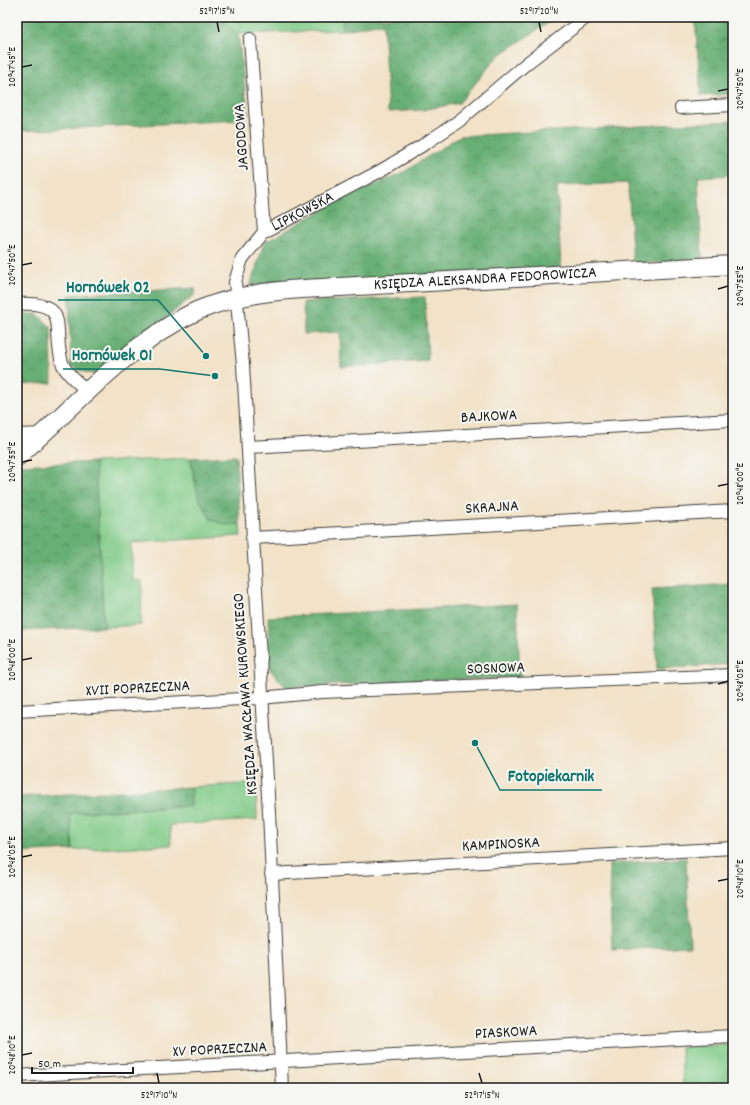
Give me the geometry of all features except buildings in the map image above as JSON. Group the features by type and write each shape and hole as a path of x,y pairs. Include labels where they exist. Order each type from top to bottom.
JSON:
{"street":[{"name":"LIPKOWSKA","path":"238,298 235,282 238,269 242,260 264,232 382,170 423,145 459,121 527,63 587,17"},
{"name":"JAGODOWA","path":"250,39 264,232"},
{"path":"681,108 733,105"},
{"name":"KSIĘDZA ALEKSANDRA FEDOROWICZA","path":"238,298 275,291 303,289 733,265"},
{"path":"17,457 125,360 175,322 200,310 238,298"},
{"name":"KSIĘDZA WACŁAWA KUROWSKIEGO","path":"238,298 248,447 282,1088"},
{"path":"17,304 35,303 43,305 53,314 58,325 64,366 69,374 88,392"},
{"name":"BAJKOWA","path":"248,447 733,420"},
{"path":"17,435 44,434"},
{"name":"SKRAJNA","path":"252,538 733,511"},
{"name":"SOSNOWA","path":"261,698 322,692 733,675"},
{"name":"XVII POPRZECZNA","path":"17,711 261,698"},
{"name":"KAMPINOSKA","path":"271,874 733,848"},
{"name":"PIASKOWA","path":"280,1062 733,1036"},
{"name":"XV POPRZECZNA","path":"17,1076 280,1062"}],"green space":[{"path":"17,17 218,17 238,34 248,114 242,120 17,131"},
{"path":"218,17 342,17 343,30 238,34"},
{"path":"342,17 557,17 498,56 459,103 422,110 388,112 383,23 343,30"},
{"path":"695,17 733,17 733,94 701,96"},
{"path":"733,121 733,175 698,177 702,259 633,264 628,183 557,186 561,268 250,286 264,243 340,200 404,172 460,136"},
{"path":"195,288 195,294 97,374 87,373 71,366 69,295"},
{"path":"425,297 428,361 341,367 340,332 304,334 303,302"},
{"path":"37,314 51,327 52,383 17,385 17,315"},
{"path":"236,456 240,524 226,525 211,520 199,499 190,458"},
{"path":"190,458 199,499 226,525 240,524 241,536 131,543 133,580 142,581 141,625 104,627 95,462"},
{"path":"95,462 104,627 17,631 17,465"},
{"path":"733,584 733,664 657,669 652,589"},
{"path":"517,604 520,677 286,687 270,670 268,617"},
{"path":"256,783 257,820 170,825 171,845 73,850 69,813 191,806 191,787"},
{"path":"191,787 191,806 70,813 73,850 17,853 17,797"},
{"path":"686,858 690,946 612,950 609,864"},
{"path":"733,1044 733,1088 683,1088 681,1047"}],"place":[{"name":"Hornówek 02","path":"206,356"},
{"name":"Hornówek 01","path":"215,376"},
{"name":"Fotopiekarnik","path":"475,743"}]}
